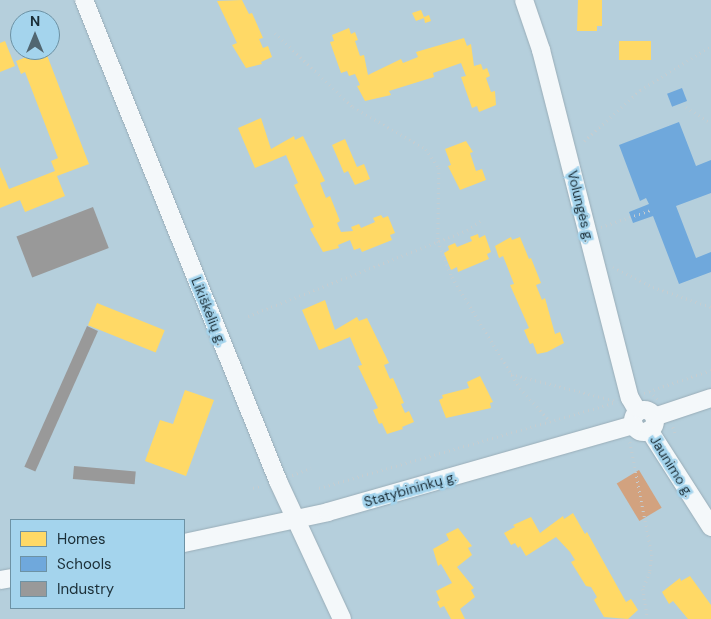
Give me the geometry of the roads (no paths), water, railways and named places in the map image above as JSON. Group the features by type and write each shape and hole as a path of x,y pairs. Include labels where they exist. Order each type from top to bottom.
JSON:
{"street":[{"name":"Likiškėlių g.","path":"84,0 296,520 342,619"},
{"name":"Volungės g.","path":"524,0 534,26 635,416"},
{"name":"Statybininkų g.","path":"185,544 296,520 635,416 711,398"},
{"name":"Jaunimo g.","path":"635,416 711,527"}]}
